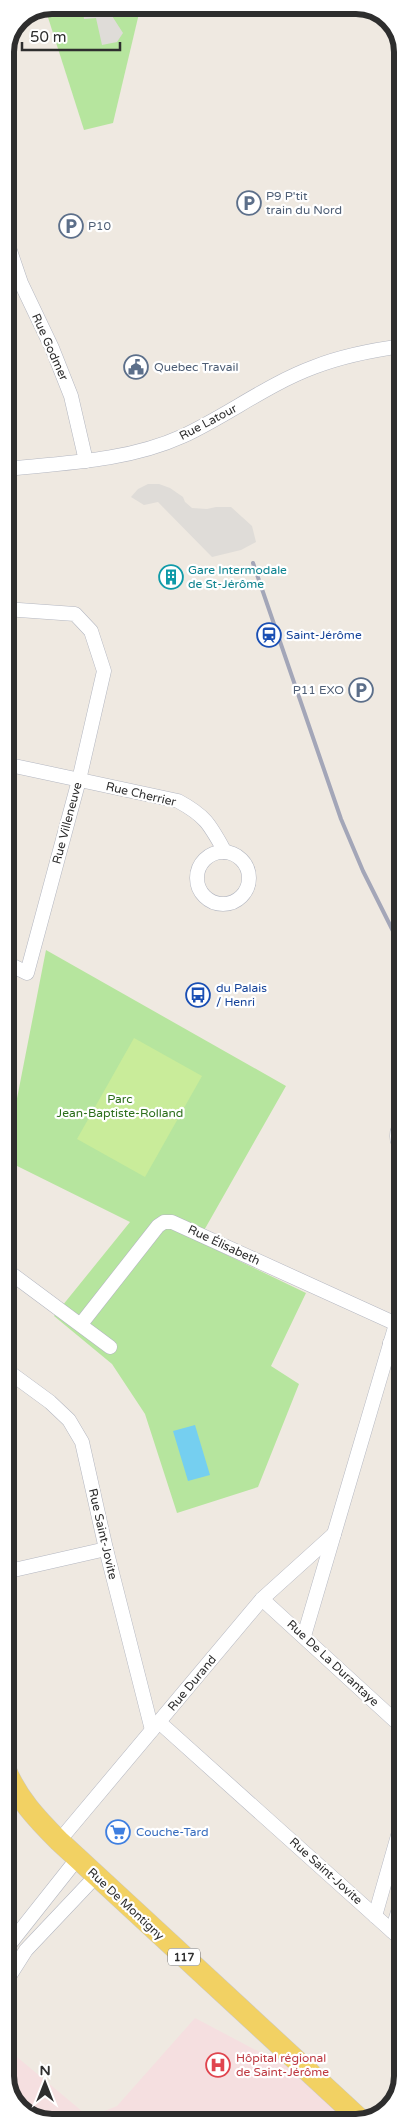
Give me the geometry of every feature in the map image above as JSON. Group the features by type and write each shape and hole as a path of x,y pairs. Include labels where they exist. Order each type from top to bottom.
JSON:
{"main road":[{"name":"Rue De Montigny","path":"14,1788 31,1813 77,1859 354,2114"}],"street":[{"name":"Rue Godmer","path":"14,262 21,283 52,348 71,396 86,461"},
{"name":"Rue Latour","path":"14,469 108,458 156,446 183,436 314,367 353,355 394,348"},
{"name":"Rue Villeneuve","path":"14,610 75,614 91,631 104,671 79,780 27,973 14,966"},
{"name":"Rue Cherrier","path":"14,766 178,802 196,811 209,823 225,852"},
{"name":"Rue Élisabeth","path":"81,1324 158,1226 164,1222 172,1222 394,1323"},
{"path":"14,1275 110,1347"},
{"path":"304,1636 390,1343 394,1335"},
{"path":"390,1343 394,1345"},
{"name":"Rue Saint-Jovite","path":"14,1376 50,1402 69,1420 82,1442 106,1550 155,1726 394,1933"},
{"name":"Rue Durand","path":"59,1841 262,1598 334,1534"},
{"path":"14,1570 106,1550"},
{"name":"Rue De La Durantaye","path":"262,1598 394,1720"},
{"path":"375,1916 394,1852"},
{"path":"14,1939 77,1859"},
{"path":"14,1968 26,1950 96,1876"}],"shaded area":[{"path":"83,14 111,14 123,33 117,42 102,45 96,18 84,19"},
{"path":"148,484 159,484 170,488 183,497 185,502 192,508 231,507 252,526 256,542 241,550 212,557 158,502 144,505 131,497 138,489"},
{"name":"Hôpital régional de Saint-Jérôme","path":"195,2018 324,2086 354,2114 97,2114 117,2106"},
{"name":"Hôpital régional de Saint-Jérôme","path":"14,2054 85,2114 42,2113 27,2105 19,2095 14,2081"}],"green space":[{"path":"47,14 139,14 113,123 84,130"},
{"name":"Parc Jean-Baptiste-Rolland","path":"46,950 286,1086 198,1241 306,1293 271,1366 299,1384 258,1487 177,1513 145,1414 112,1364 54,1316 130,1222 14,1164 14,1114"},
{"path":"134,1038 202,1076 145,1177 77,1139"}],"water":[{"path":"195,1425 210,1475 188,1481 173,1431"}],"railway":[{"path":"253,563 341,819 363,871 394,933"}],"place":[{"name":"P9 P'tit train du Nord","path":"249,203"},
{"name":"P10","path":"71,226"},
{"name":"Quebec Travail","path":"136,367"},
{"name":"Gare Intermodale de St-Jérôme","path":"171,577"},
{"name":"Saint-Jérôme","path":"269,635"},
{"name":"P11 EXO","path":"361,690"},
{"name":"du Palais / Henri","path":"198,995"},
{"name":"Couche-Tard","path":"118,1832"},
{"name":"Hôpital régional de Saint-Jérôme","path":"218,2065"}]}
